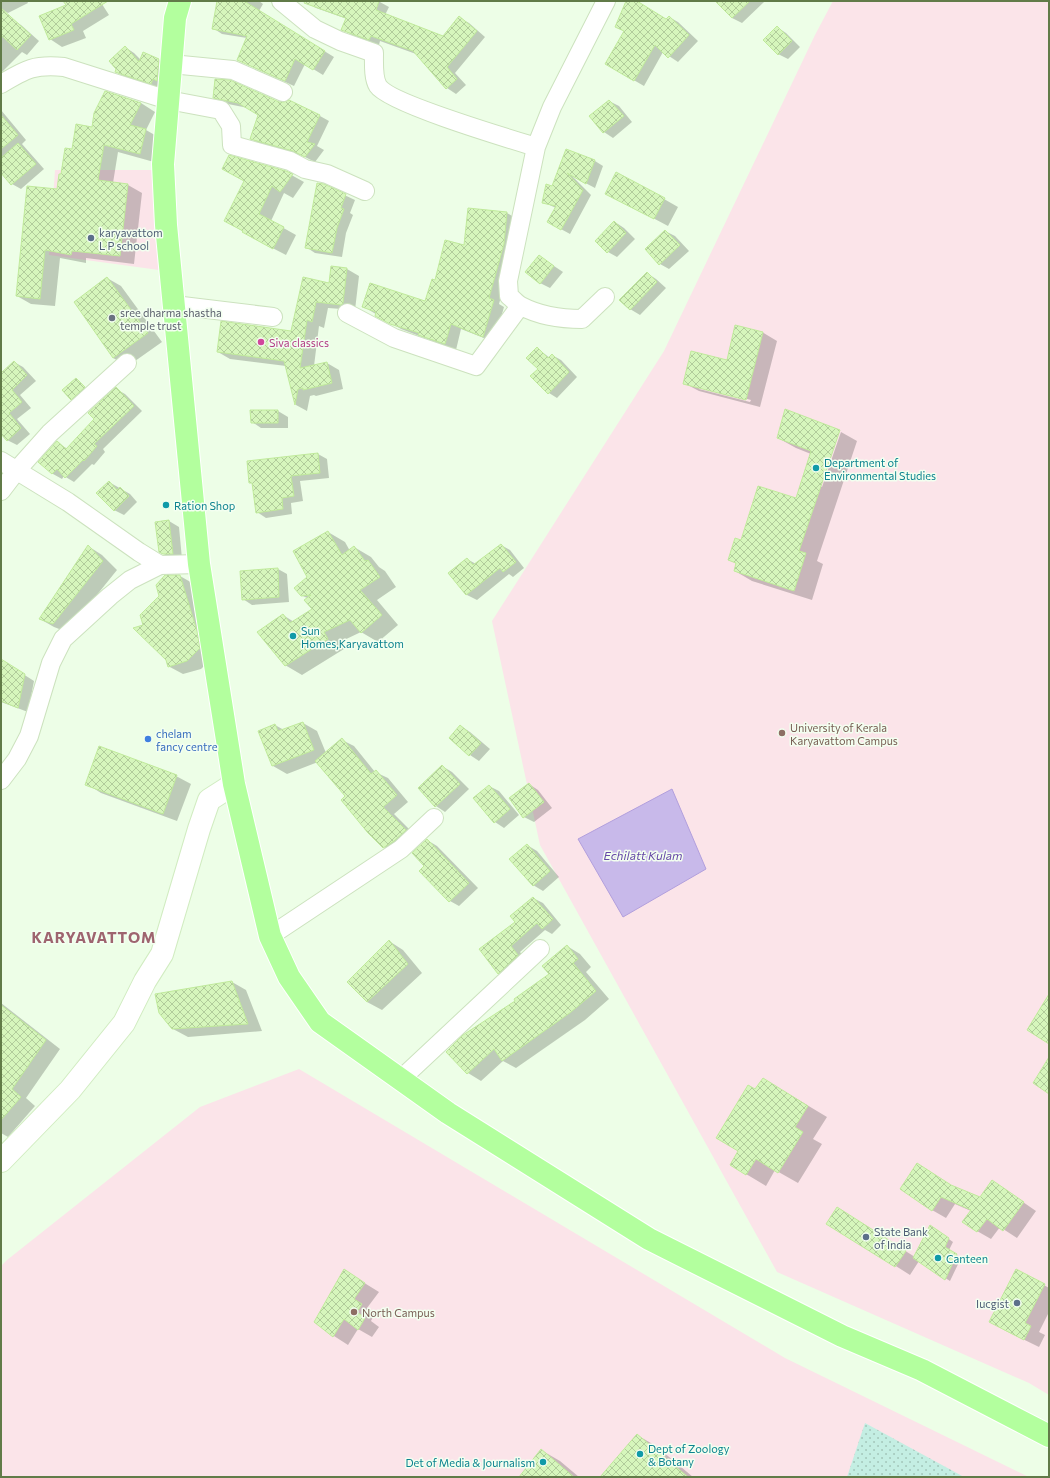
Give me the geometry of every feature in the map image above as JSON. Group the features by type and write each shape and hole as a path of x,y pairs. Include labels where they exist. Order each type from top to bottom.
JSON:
{"main road":[{"path":"180,1 175,18 163,164 166,225 199,564 234,784 270,936 288,977 320,1022 448,1113 649,1239 842,1336 922,1370 1049,1436"},
{"path":"4,1152 70,1090 124,1023 145,981 162,954 209,800 234,784"}],"street":[{"path":"281,1 315,29 340,41 374,53 377,83 379,88 386,94 430,112 536,147"},
{"path":"605,297 582,319 559,318 520,306 509,296 508,281 536,147 552,107 606,1"},
{"path":"171,64 233,70 283,92"},
{"path":"1,84 26,69 46,65 64,67 168,100 221,110 231,126 232,145 290,161 305,169 327,174 365,191"},
{"path":"174,305 273,317"},
{"path":"347,313 394,338 476,366 520,306"},
{"path":"1,491 17,470 50,433 127,363"},
{"path":"1,461 68,502 139,552 160,564"},
{"path":"1,780 17,759 29,736 51,663 63,639 110,596 130,580 160,564 199,564"},
{"path":"270,936 401,849 434,818"},
{"path":"401,1079 540,949"}],"shaded area":[{"name":"University of Kerala Karyavattom Campus","path":"833,1 1049,1 1049,1395 1029,1383 777,1272 540,845 492,621 664,351 815,35"},
{"path":"55,170 152,170 159,270 49,255"},
{"name":"North Campus","path":"299,1069 785,1358 1029,1477 1,1477 1,1266 200,1107"},
{"path":"865,1423 964,1477 847,1477"}],"water":[{"name":"Echilatt Kulam","path":"672,789 706,869 623,917 578,839"}],"building":[{"path":"63,1 108,1 71,24 74,30 49,40 39,16 66,5"},
{"path":"217,1 244,1 325,51 313,70 295,59 285,81 237,60 247,36 212,29"},
{"path":"305,1 379,1 376,10 443,36 459,16 477,31 447,67 457,79 446,89 413,51 371,36 369,40 341,30 346,18 304,3"},
{"path":"626,1 637,1 666,19 669,16 689,35 668,58 655,45 634,81 605,64 624,31 615,27"},
{"path":"715,1 750,1 732,18"},
{"path":"1,8 31,35 17,50 1,35"},
{"path":"777,26 792,41 778,55 763,40"},
{"path":"125,46 139,62 143,52 159,59 157,81 153,79 151,84 115,72 116,69 109,61"},
{"path":"215,79 230,80 279,102 289,100 320,115 307,142 315,144 305,157 293,151 250,139 258,115 238,103 213,98"},
{"path":"105,91 141,103 130,125 146,129 140,154 104,145 98,180 128,184 120,256 72,251 71,255 45,250 40,299 16,296 27,186 57,189 65,148 72,149 76,124 92,127 94,113"},
{"path":"609,100 624,116 603,133 589,116"},
{"path":"1,115 18,135 1,149"},
{"path":"18,143 36,164 11,185 1,173 1,158"},
{"path":"566,149 595,160 586,184 567,173 583,190 561,230 547,222 556,206 542,203 546,184 552,186"},
{"path":"229,155 293,174 280,192 272,186 259,214 284,227 273,249 224,221 244,181 222,169"},
{"path":"616,172 665,198 654,219 605,194"},
{"path":"317,183 324,184 346,194 341,208 344,209 337,228 332,253 305,248"},
{"path":"468,208 507,212 504,244 489,298 494,300 483,337 451,324 445,344 418,335 419,333 390,324 375,316 376,312 362,307 370,283 425,301 432,279 435,280 445,240 464,245"},
{"path":"614,221 626,233 607,253 595,241"},
{"path":"665,230 680,245 659,265 645,249"},
{"path":"539,255 554,266 540,284 525,272"},
{"path":"331,266 347,268 343,303 341,305 316,302 312,322 307,320 300,368 327,362 332,383 303,390 303,388 298,389 295,405 284,361 217,352 221,321 291,331 303,277 329,283"},
{"path":"647,272 657,282 630,310 619,300"},
{"path":"107,277 148,333 113,358 74,302"},
{"path":"735,325 763,332 746,400 683,384 691,351 727,360"},
{"path":"537,347 548,358 552,354 569,372 548,394 530,376 538,369 526,358"},
{"path":"14,361 27,375 12,390 22,402 9,413 21,428 7,441 1,434 1,373"},
{"path":"76,378 85,387 71,400 62,390"},
{"path":"116,387 134,406 94,444 97,446 84,461 83,460 65,478 57,469 52,474 38,462 57,441 66,449 94,419 88,413"},
{"path":"785,409 840,430 799,551 806,553 794,591 734,571 736,563 728,560 735,538 741,540 758,486 796,498 811,451 777,438"},
{"path":"250,410 278,410 278,423 251,423"},
{"path":"318,453 320,473 291,476 294,496 282,498 283,509 256,513 252,483 249,483 247,461"},
{"path":"109,481 117,490 120,487 129,496 114,511 96,493"},
{"path":"169,520 173,554 163,554 159,552 155,522"},
{"path":"328,531 342,555 354,546 365,561 368,560 380,577 360,590 382,615 361,633 350,620 324,632 328,639 285,666 257,632 283,614 290,623 312,609 304,600 311,595 301,596 294,588 307,577 293,551"},
{"path":"501,544 516,562 503,572 500,568 466,595 448,573 467,558 473,565"},
{"path":"88,545 103,561 53,624 39,619"},
{"path":"278,568 279,597 242,600 240,571"},
{"path":"165,575 180,575 197,631 200,648 187,661 168,667 166,660 133,628 143,625 140,615 159,596 156,585"},
{"path":"1,659 25,674 18,708 1,701"},
{"path":"303,722 314,750 272,766 258,731 275,724 278,731"},
{"path":"460,725 481,743 469,756 449,738"},
{"path":"342,738 371,774 376,770 397,795 383,807 406,830 394,841 383,848 368,833 341,800 345,796 315,761"},
{"path":"99,746 177,775 163,814 85,785"},
{"path":"442,765 460,784 435,807 418,788"},
{"path":"529,783 544,802 523,818 509,798"},
{"path":"489,785 510,809 494,823 473,798"},
{"path":"427,839 469,883 449,902 419,871 424,866 412,853"},
{"path":"527,844 550,871 533,886 509,859"},
{"path":"533,897 553,919 542,929 537,923 511,946 518,955 498,974 479,949 515,922 510,916"},
{"path":"389,940 408,964 367,1002 347,982"},
{"path":"567,945 578,959 573,963 596,991 571,1012 502,1061 494,1049 467,1074 446,1052 463,1035 515,1001 514,999 549,974 542,966"},
{"path":"232,981 248,1024 172,1029 159,1013 155,994"},
{"path":"1049,994 1049,1044 1027,1030"},
{"path":"1,1005 46,1040 12,1089 21,1097 1,1120"},
{"path":"1049,1057 1049,1094 1033,1083"},
{"path":"763,1078 808,1106 795,1127 803,1132 778,1173 756,1159 746,1175 730,1165 738,1151 716,1138 748,1085 755,1089"},
{"path":"917,1163 951,1185 980,1197 992,1180 1024,1202 1003,1231 987,1219 977,1232 962,1222 971,1210 941,1197 932,1211 900,1189"},
{"name":"State Bank of India","path":"837,1207 906,1251 895,1267 826,1224"},
{"name":"Canteen","path":"930,1225 949,1238 945,1247 957,1254 945,1280 913,1258"},
{"path":"344,1269 365,1283 354,1299 362,1304 357,1312 365,1318 358,1330 344,1319 333,1337 314,1322"},
{"name":"Iucgist","path":"1016,1269 1045,1284 1025,1323 1031,1326 1024,1340 989,1322"},
{"name":"Dept of Zoology & Botany","path":"637,1434 688,1477 600,1477"},
{"name":"Det of Media & Journalism","path":"541,1449 574,1477 519,1477"}],"place":[{"name":"karyavattom L P school","path":"91,238"},
{"name":"sree dharma shastha temple trust","path":"112,318"},
{"name":"Siva classics","path":"261,342"},
{"name":"Department of Environmental Studies","path":"816,468"},
{"name":"Ration Shop","path":"166,505"},
{"name":"Sun Homes,Karyavattom","path":"293,636"},
{"name":"University of Kerala Karyavattom Campus","path":"782,733"},
{"name":"chelam fancy centre","path":"148,739"},
{"name":"State Bank of India","path":"866,1237"},
{"name":"Canteen","path":"938,1258"},
{"name":"Iucgist","path":"1017,1303"},
{"name":"North Campus","path":"354,1312"},
{"name":"Dept of Zoology & Botany","path":"640,1454"},
{"name":"Det of Media & Journalism","path":"543,1462"}],"district":[{"name":"KARYAVATTOM","path":"94,937"}]}
